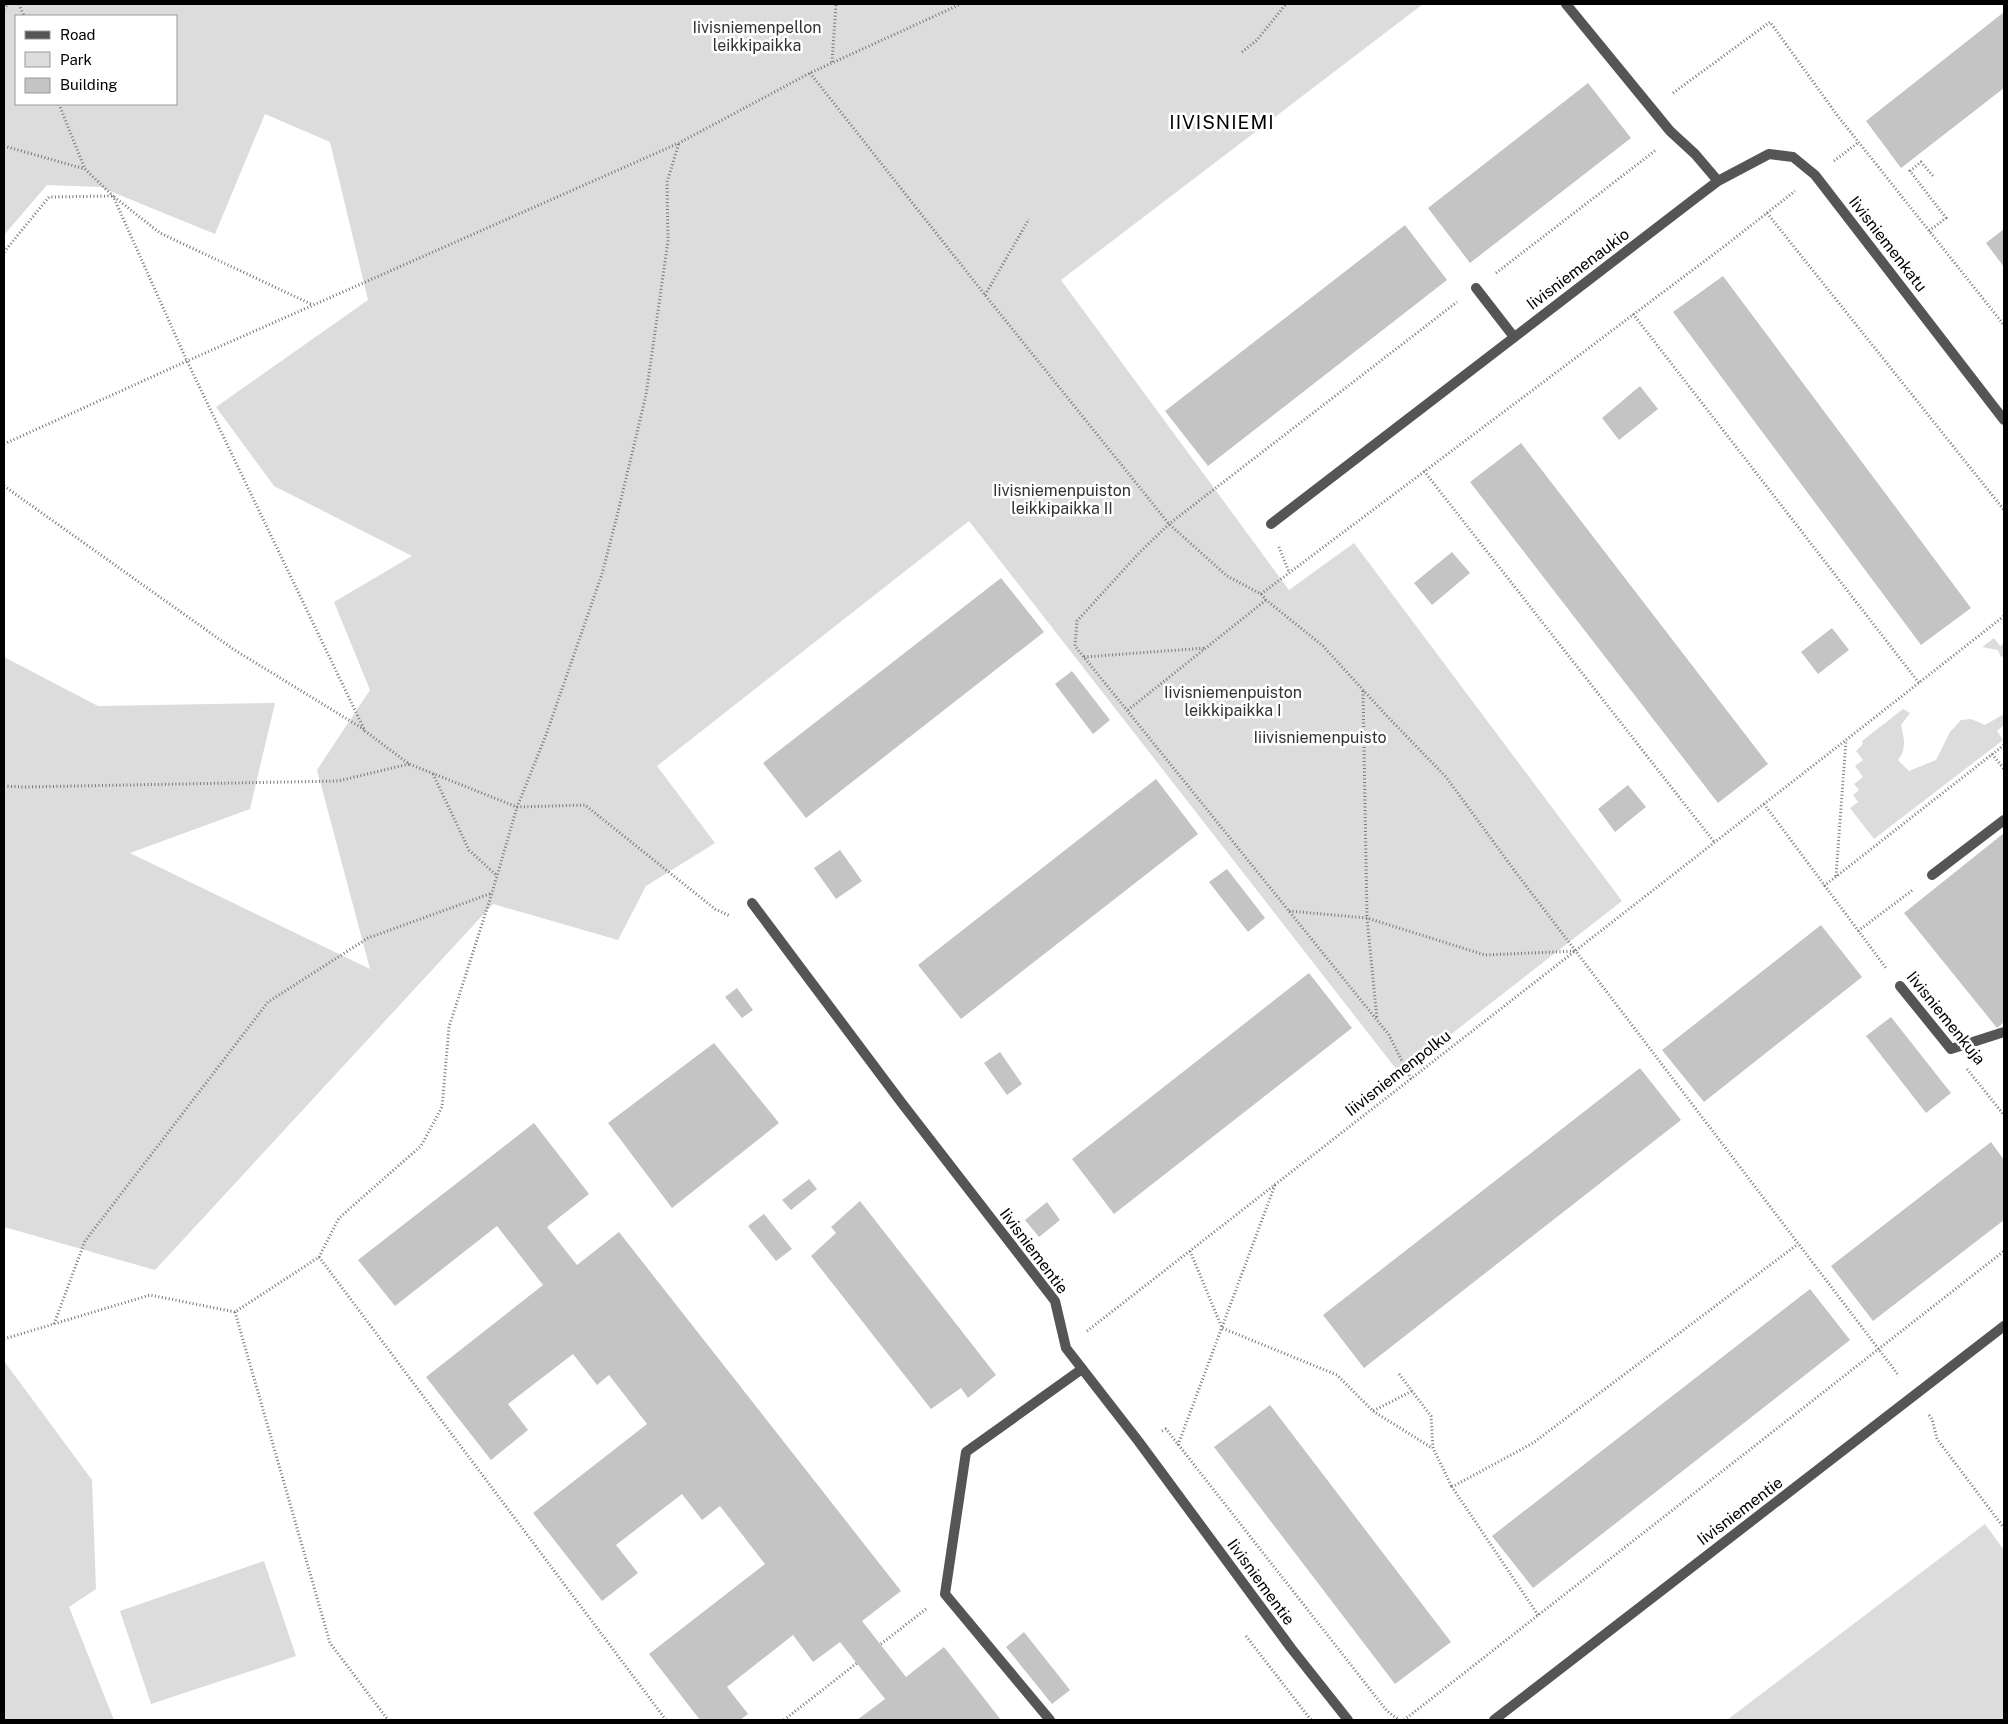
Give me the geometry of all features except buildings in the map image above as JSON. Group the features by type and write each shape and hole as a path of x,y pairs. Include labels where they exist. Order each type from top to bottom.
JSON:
{"street":[{"path":"1566,4 1670,131 1695,154 1718,181"},
{"name":"Iivisniemenkatu","path":"1718,181 1769,154 1793,156 1815,175 2004,420"},
{"name":"Iivisniemenaukio","path":"1271,524 1718,181"},
{"path":"1476,288 1514,337"},
{"path":"1932,875 2004,820"},
{"name":"Iivisniementie","path":"752,902 901,1102 1055,1301 1066,1348 1139,1442 1291,1648 1348,1720"},
{"name":"Iivisniemenkuja","path":"1900,986 1951,1049"},
{"path":"1951,1049 2004,1032"},
{"name":"Iivisniementie","path":"1494,1720 2004,1326"},
{"path":"1050,1720 945,1594 966,1452 1082,1369"}],"path":[{"path":"4,9 8,4"},
{"path":"832,63 836,4"},
{"path":"4,444 679,143 810,73 962,4"},
{"path":"1242,52 1258,40 1286,4"},
{"path":"1674,94 1770,22 1837,115 2004,325"},
{"path":"810,73 985,296 1169,524 1227,576 1261,594 1323,646 1446,777 1877,1349"},
{"path":"59,105 85,169 113,196 160,233 313,305"},
{"path":"4,1339 150,1295 235,1312 319,1257 339,1218 420,1146 436,1120 442,1107 449,1027 492,893 517,807 546,735 602,574 646,395 668,241 668,182 679,143"},
{"path":"4,146 85,169"},
{"path":"1411,1079 1389,1035 1075,646 1077,621 1139,553 1169,524 1656,150"},
{"path":"1929,231 1946,218 1910,171 1921,162 1933,176"},
{"path":"1261,594 1634,314 1815,175"},
{"path":"4,252 49,196 113,196"},
{"path":"113,196 187,361 365,731"},
{"path":"1767,213 2004,510"},
{"path":"985,296 1029,219"},
{"path":"1634,314 1919,683"},
{"path":"1424,471 1715,842"},
{"path":"4,486 234,649 365,731 410,764 517,807 585,805 715,909 733,917"},
{"path":"1128,710 1266,600"},
{"name":"Iiivisniemenpolku","path":"1066,1348 2004,616"},
{"path":"1084,657 1205,648"},
{"path":"1363,690 1367,918 1377,1020"},
{"path":"1836,876 1846,740"},
{"path":"1824,886 2004,744"},
{"path":"1992,754 2004,769"},
{"path":"4,786 338,781 410,764"},
{"path":"433,774 469,850 497,876"},
{"name":"Iivisniemenkuja","path":"1764,804 1900,986"},
{"path":"1858,931 1913,889"},
{"path":"53,1325 85,1241 268,1002 368,938 492,893"},
{"path":"1288,911 1367,918 1485,955 1576,951"},
{"name":"Iivisniemenkuja","path":"1951,1049 2004,1115"},
{"path":"1178,1445 1276,1185"},
{"path":"1452,1488 1533,1443 1798,1244"},
{"path":"1190,1251 1222,1328 1338,1375 1373,1411 1433,1448"},
{"path":"1404,1720 2004,1251"},
{"path":"319,1257 666,1720"},
{"path":"235,1312 330,1643 388,1720"},
{"path":"1399,1374 1430,1416 1433,1448 1452,1488 1538,1616"},
{"path":"1373,1411 1412,1391"},
{"path":"1139,1442 1166,1429 1387,1711 1399,1720"},
{"path":"1963,1474 2004,1528"},
{"path":"1246,1636 1312,1720"},
{"path":"784,1720 856,1663"}],"green space":[{"path":"4,4 1423,4 1061,280 1289,590 1354,543 1622,901 1400,1074 969,521 657,766 715,843 646,886 618,940 493,904 155,1270 4,1227 4,657 98,706 275,703 250,809 130,853 370,969 317,770 370,690 334,602 412,556 274,486 216,407 368,300 330,142 265,114 215,234 100,187 47,185 4,235"},
{"path":"1994,638 2000,646 2004,643 2004,656 2001,657 1998,650 1982,647"},
{"path":"1903,709 1910,713 1901,725 1904,747 1898,760 1909,771 1936,760 1950,732 1961,720 1971,719 1985,725 2004,714 2004,725 1997,731 2003,740 1874,839 1850,808 1858,802 1853,795 1859,790 1854,784 1863,777 1855,766 1863,760 1856,751 1863,744 1862,741"},
{"path":"4,1361 92,1480 96,1589 69,1607 114,1720 4,1720"},
{"path":"1985,1524 2004,1550 2004,1720 1727,1720"},
{"path":"264,1561 296,1656 151,1704 120,1611"}],"district":[{"name":"IIVISNIEMI","path":"1222,122"}],"park label":[{"name":"Iivisniemenpellon leikkipaikka","path":"757,36"},
{"name":"Iivisniemenpuiston leikkipaikka II","path":"1062,499"},
{"name":"Iivisniemenpuiston leikkipaikka I","path":"1233,701"},
{"name":"Iiivisniemenpuisto","path":"1320,737"}]}
